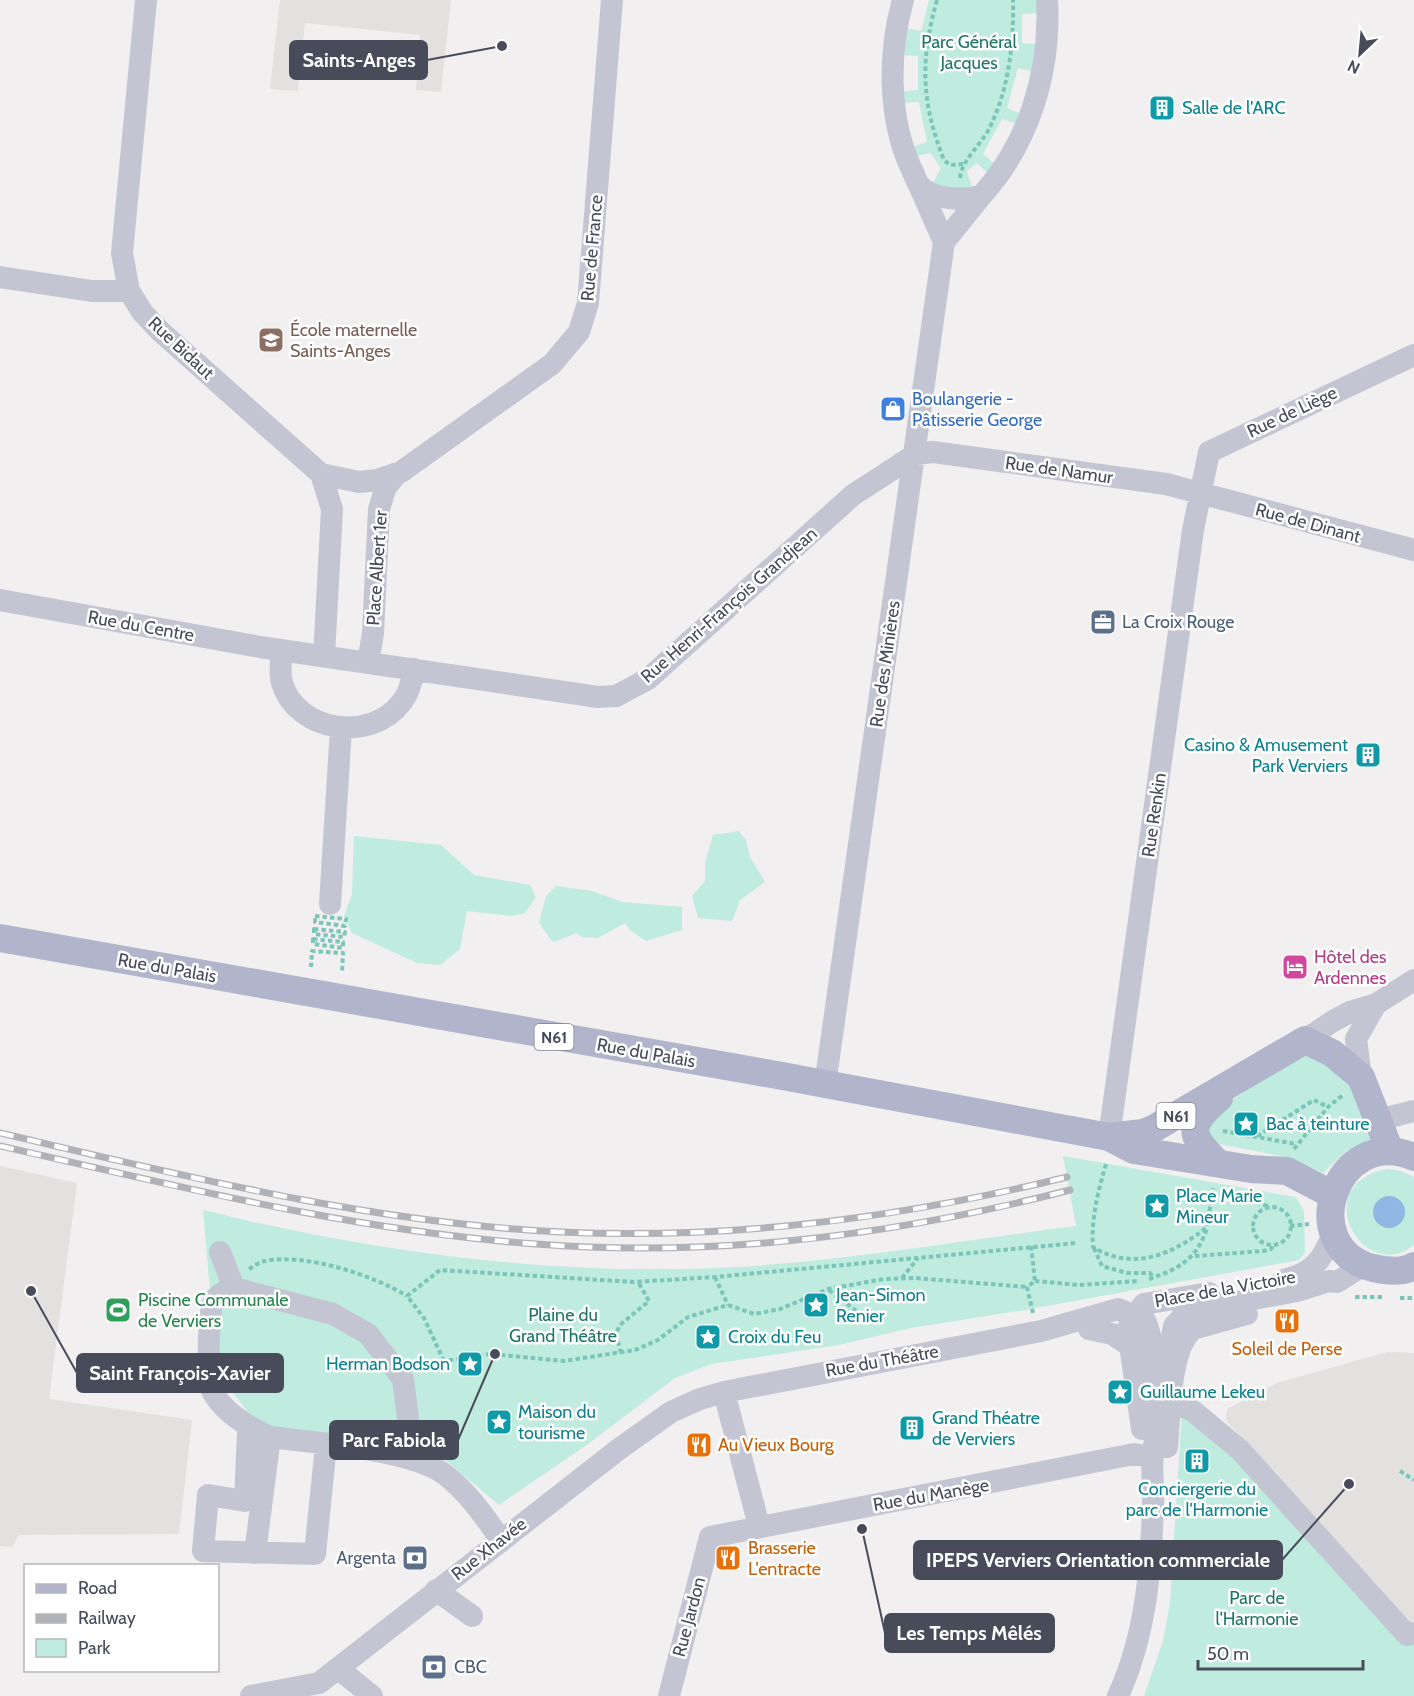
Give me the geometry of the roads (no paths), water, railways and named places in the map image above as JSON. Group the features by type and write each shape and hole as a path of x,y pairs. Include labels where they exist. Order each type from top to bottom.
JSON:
{"main road":[{"name":"Rue du Palais","path":"0,939 825,1085 1108,1149 1134,1150 1216,1173"},
{"name":"N61","path":"1108,1149 1153,1129 1239,1081 1305,1040"},
{"name":"Place de la Victoire","path":"1305,1040 1332,1053 1402,1154"},
{"name":"N61","path":"1239,1081 1200,1115 1193,1132 1216,1173 1287,1171 1333,1195"},
{"name":"Place de la Victoire","path":"1333,1233 1329,1216 1333,1195 1341,1176 1352,1165 1369,1156 1402,1154"},
{"path":"1333,1233 1350,1256 1364,1265 1387,1271 1412,1269"}],"street":[{"name":"Rue Bidaut","path":"146,0 122,245 123,273 129,291 160,331 321,474 359,482 394,476"},
{"name":"Rue de France","path":"394,476 538,376 563,353 579,332 588,303 612,0"},
{"path":"903,0 893,46 895,103 905,155 944,242 1013,154 1035,103 1046,50 1047,0"},
{"path":"919,185 947,198 981,196"},
{"name":"Rue des Minières","path":"825,1085 944,242"},
{"path":"0,277 92,291 129,291"},
{"name":"Rue de Liège","path":"1201,494 1209,452 1414,355"},
{"name":"Rue de Namur","path":"916,453 933,452 1166,484 1201,494"},
{"name":"Rue Henri-François Grandjean","path":"414,669 597,698 616,696 631,690 655,673 853,495 916,453"},
{"path":"321,474 332,509 324,656"},
{"name":"Place Albert 1er","path":"368,663 373,633 379,509 386,487 394,476"},
{"name":"Rue de Dinant","path":"1201,494 1414,550"},
{"name":"Rue Renkin","path":"1108,1149 1193,530 1201,494"},
{"name":"Rue du Centre","path":"0,600 282,650"},
{"path":"282,650 414,669 411,685 401,704 390,713 360,727 341,728 314,720 289,696 280,675 282,650"},
{"path":"330,904 341,728"},
{"path":"1305,1040 1350,1012 1376,1004 1414,980"},
{"name":"Place de la Victoire","path":"1353,1085 1356,1039 1376,1004"},
{"path":"1378,1120 1414,1111"},
{"name":"Place de la Victoire","path":"1136,1318 1144,1304 1305,1274 1319,1262 1333,1233"},
{"path":"220,1252 234,1288"},
{"name":"Place de la Victoire","path":"1179,1318 1188,1311 1297,1291 1329,1281 1340,1289 1364,1265"},
{"path":"263,1433 226,1408 212,1391 207,1371 213,1303 225,1290 234,1288 333,1314 368,1334 402,1379 413,1458"},
{"path":"1151,1533 1165,1491 1172,1401 1180,1346 1193,1329 1310,1300 1340,1289"},
{"path":"1037,1322 1118,1309 1136,1318 1152,1339 1154,1446 1149,1581 1142,1629 1118,1696"},
{"path":"1089,1329 1136,1318 1167,1314 1179,1318 1170,1335 1154,1446"},
{"path":"1136,1318 1129,1345 1140,1420 1154,1446"},
{"path":"1037,1322 1112,1334 1129,1345"},
{"name":"Rue du Théâtre","path":"724,1392 1037,1322"},
{"path":"724,1392 759,1526"},
{"name":"Rue Xhavée","path":"251,1696 319,1683 436,1590 671,1412 700,1399 724,1392"},
{"path":"1172,1401 1193,1411 1240,1450 1407,1635 1414,1633"},
{"path":"326,1445 315,1554 203,1551 208,1495 245,1501 248,1432 413,1458 443,1474 464,1494 501,1540"},
{"path":"255,1553 263,1433"},
{"name":"Rue du Manège","path":"710,1537 1134,1454 1154,1446"},
{"name":"Rue Jardon","path":"669,1696 710,1537"},
{"path":"436,1590 472,1616"},
{"path":"339,1669 372,1696"}],"water":[{"path":"1389,1196 1400,1201 1405,1212 1400,1223 1389,1228 1378,1223 1373,1212 1378,1201"}],"railway":[{"path":"0,1133 209,1181 349,1208 419,1219 561,1232 689,1233 816,1223 942,1204 1067,1177"},
{"path":"0,1146 200,1191 334,1218 468,1238 603,1248 738,1245 872,1231 1004,1206 1070,1190"}],"place":[{"name":"Saints-Anges","path":"502,46"},
{"name":"Salle de l'ARC","path":"1162,108"},
{"name":"École maternelle Saints-Anges","path":"271,340"},
{"name":"Boulangerie - Pâtisserie George","path":"893,409"},
{"name":"La Croix Rouge","path":"1103,622"},
{"name":"Casino & Amusement Park Verviers","path":"1368,755"},
{"name":"Hôtel des Ardennes","path":"1295,967"},
{"name":"Bac à teinture","path":"1246,1124"},
{"name":"Place Marie Mineur","path":"1157,1206"},
{"name":"Saint François-Xavier","path":"31,1291"},
{"name":"Jean-Simon Renier","path":"816,1305"},
{"name":"Piscine Communale de Verviers","path":"118,1310"},
{"name":"Soleil de Perse","path":"1287,1321"},
{"name":"Croix du Feu","path":"708,1337"},
{"name":"Parc Fabiola","path":"495,1354"},
{"name":"Herman Bodson","path":"470,1364"},
{"name":"Guillaume Lekeu","path":"1120,1392"},
{"name":"Maison du tourisme","path":"499,1422"},
{"name":"Grand Théatre de Verviers","path":"912,1428"},
{"name":"Au Vieux Bourg","path":"699,1445"},
{"name":"Conciergerie du parc de l'Harmonie","path":"1197,1461"},
{"name":"IPEPS Verviers Orientation commerciale","path":"1349,1484"},
{"name":"Les Temps Mêlés","path":"862,1529"},
{"name":"Argenta","path":"415,1558"},
{"name":"Brasserie L'entracte","path":"728,1558"},
{"name":"CBC","path":"434,1667"}],"park label":[{"name":"Parc Général Jacques","path":"969,52"},
{"name":"Plaine du Grand Théâtre","path":"563,1325"},
{"name":"Parc de l'Harmonie","path":"1257,1608"}]}
